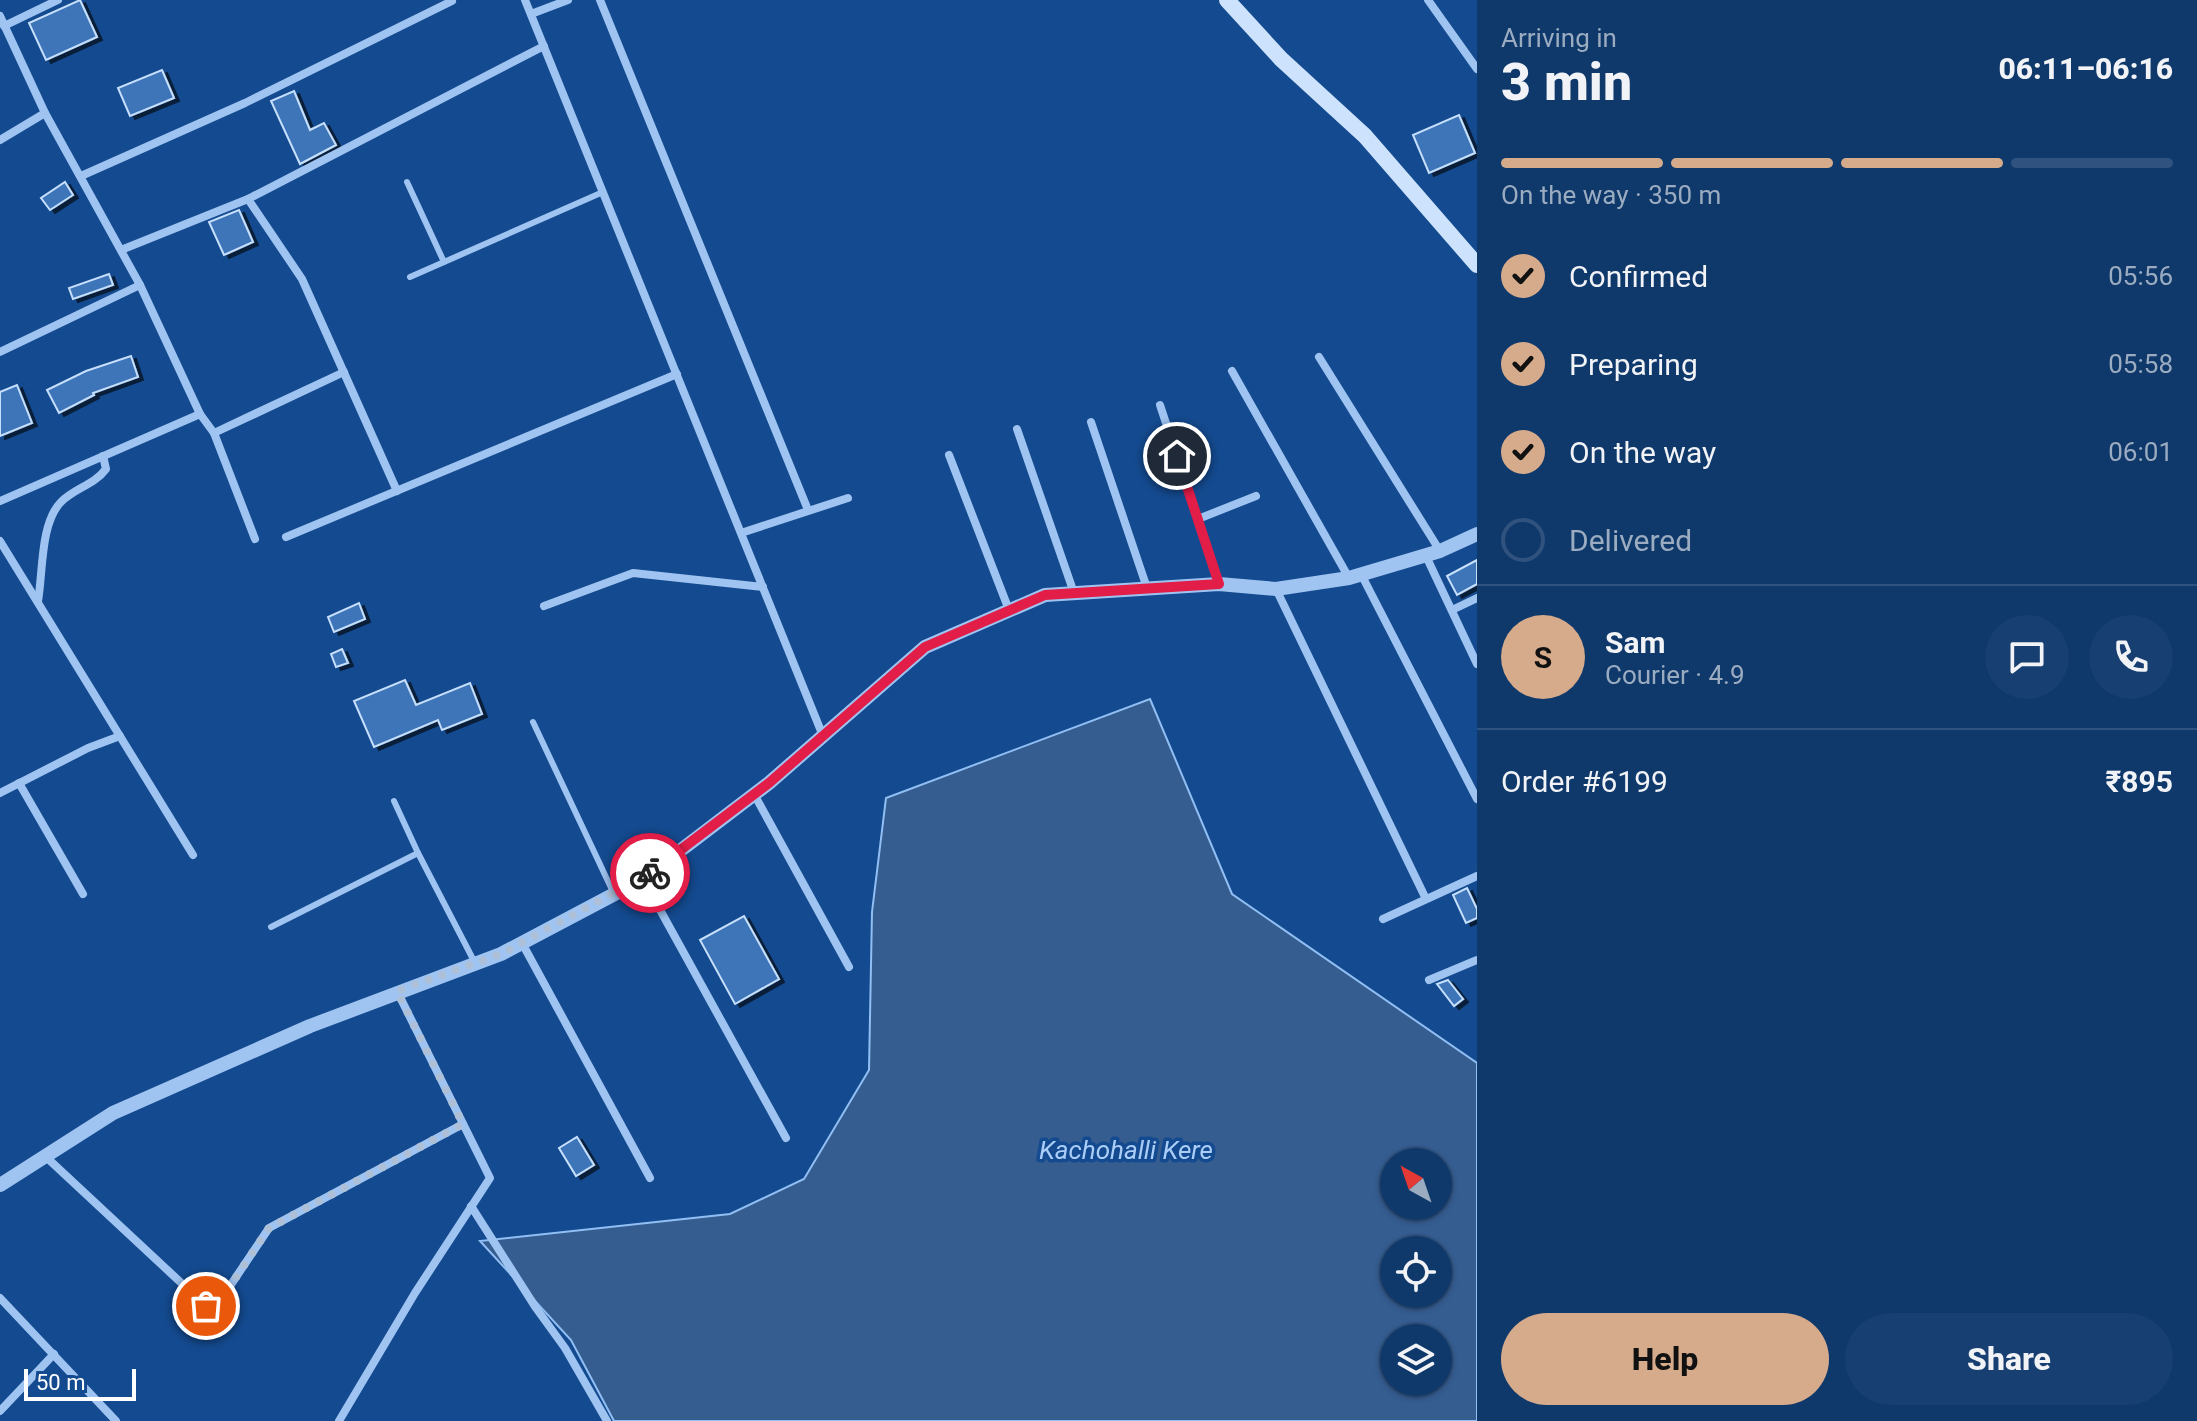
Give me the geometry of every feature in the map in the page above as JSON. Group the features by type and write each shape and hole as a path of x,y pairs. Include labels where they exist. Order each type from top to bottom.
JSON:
{"main road":[{"path":"1227,0 1281,59 1365,136 1477,265"}],"street":[{"path":"4,26 58,0"},
{"path":"525,0 823,736"},
{"path":"531,14 568,0"},
{"path":"600,0 808,510"},
{"path":"1428,0 1477,69"},
{"path":"81,176 245,103 452,1"},
{"path":"0,16 45,113 140,285 200,414 214,433 255,539"},
{"path":"121,250 248,199 544,46"},
{"path":"0,140 45,113"},
{"path":"248,199 302,279 397,491"},
{"path":"0,352 140,285"},
{"path":"1319,357 1432,552 1452,610 1477,664"},
{"path":"1232,371 1355,576 1477,799"},
{"path":"214,433 344,372"},
{"path":"286,537 677,374"},
{"path":"1160,405 1219,584"},
{"path":"0,501 200,414"},
{"path":"1091,422 1147,588"},
{"path":"1017,429 1074,593"},
{"path":"949,455 1009,610"},
{"path":"37,602 44,546 58,504 75,491 97,482 106,469 103,456"},
{"path":"1198,519 1256,496"},
{"path":"741,533 848,498"},
{"path":"0,1185 113,1113 310,1026 522,943 643,879 754,794 925,647 1045,595 1219,584 1276,589 1355,576 1477,534"},
{"path":"0,541 193,855"},
{"path":"544,606 633,573 763,587"},
{"path":"1276,589 1426,899"},
{"path":"1452,610 1477,598"},
{"path":"0,793 88,748 120,736"},
{"path":"19,783 83,894"},
{"path":"754,794 849,967"},
{"path":"1383,919 1477,876"},
{"path":"643,879 786,1138"},
{"path":"522,943 650,1178"},
{"path":"1429,980 1477,960"},
{"path":"339,1421 415,1293 490,1178 397,991"},
{"path":"45,1156 206,1306 224,1295 269,1228 463,1124"},
{"path":"471,1206 565,1348 607,1421"},
{"path":"0,1298 116,1421"},
{"path":"0,1411 54,1354"}],"lane":[{"path":"407,182 444,262"},
{"path":"410,277 603,192"},
{"path":"533,722 614,894"},
{"path":"394,801 475,963"},
{"path":"271,927 418,853"}],"water":[{"name":"Kachohalli Kere","path":"1150,699 1232,894 1477,1063 1477,1421 614,1421 571,1340 480,1241 730,1214 804,1179 869,1070 872,912 886,798"}],"building":[{"path":"80,0 97,37 46,60 29,23"},
{"path":"162,70 174,98 130,116 118,88"},
{"path":"294,91 310,130 324,123 336,145 300,164 271,101"},
{"path":"1459,115 1475,153 1429,173 1413,135"},
{"path":"65,182 73,195 50,210 41,198"},
{"path":"239,210 253,242 224,255 209,222"},
{"path":"109,274 113,285 73,299 69,288"},
{"path":"131,356 138,377 93,393 59,413 47,390 86,371"},
{"path":"17,385 32,423 0,436 0,392"},
{"path":"1477,560 1477,584 1457,595 1447,576"},
{"path":"359,603 365,619 334,632 328,617"},
{"path":"342,649 348,663 336,667 331,654"},
{"path":"405,680 416,705 470,683 482,714 442,730 438,720 374,747 354,701"},
{"path":"1467,888 1477,909 1477,918 1466,923 1453,895"},
{"path":"744,916 779,979 735,1004 700,940"},
{"path":"1448,980 1463,999 1454,1006 1437,984"},
{"path":"577,1137 594,1165 576,1176 559,1148"}],"way so far":[{"path":"206,1306 224,1295 269,1228 463,1124 397,991 501,954 650,873"}],"route":[{"path":"650,873 769,783 925,647 1045,595 1219,584 1177,456"}]}
